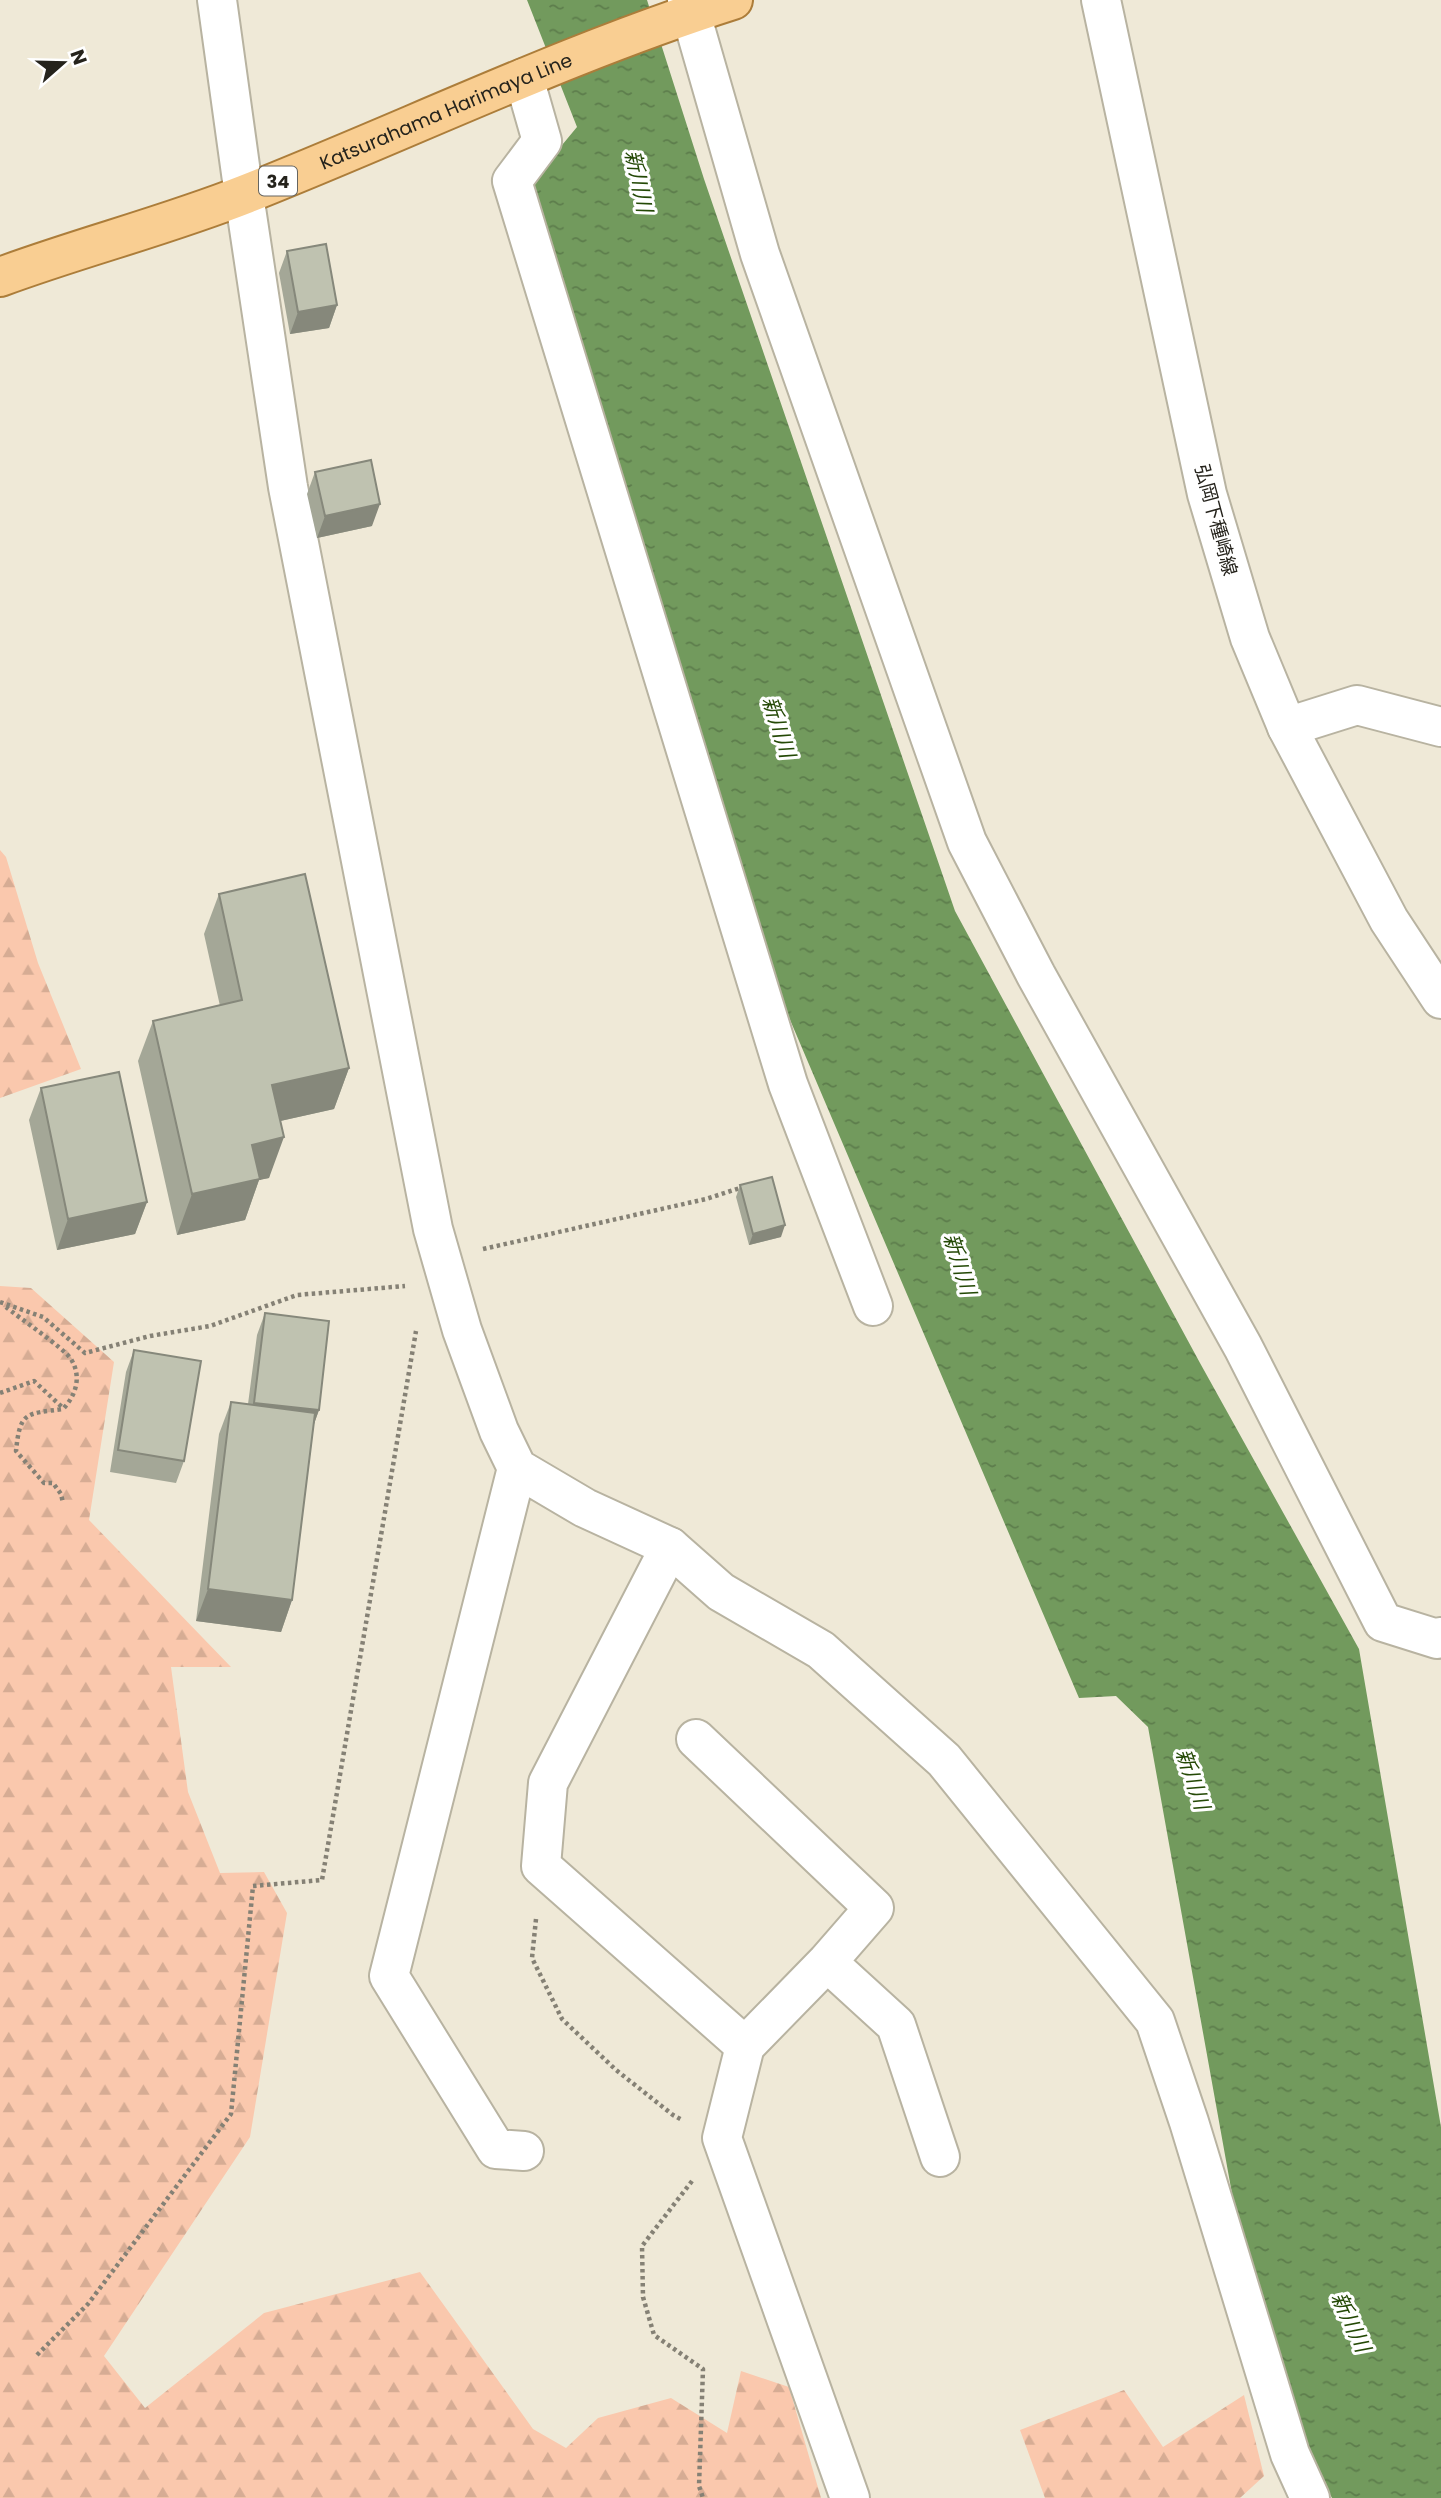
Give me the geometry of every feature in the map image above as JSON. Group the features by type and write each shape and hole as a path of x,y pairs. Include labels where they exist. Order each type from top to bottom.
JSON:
{"main road":[{"name":"Katsurahama Harimaya Line","path":"0,277 244,195 682,12 733,0"}],"street":[{"path":"217,0 288,487 433,1229 462,1331 499,1432 517,1468 585,1508 670,1547 721,1592 821,1650 944,1760 1155,2021 1189,2122 1290,2454 1310,2498"},
{"name":"弘岡下種崎線","path":"1101,0 1207,494 1250,638 1287,727 1389,920 1441,999"},
{"path":"682,12 760,254 967,842 1036,975 1243,1346 1383,1622 1437,1639 1441,1637"},
{"path":"537,72 542,141 512,181 788,1084 873,1306"},
{"path":"1287,727 1357,705 1441,727"},
{"path":"517,1468 389,1976 496,2149 524,2151"},
{"path":"670,1547 548,1783 541,1866 745,2046"},
{"path":"696,1739 874,1908 827,1962 745,2046 722,2138 850,2498"},
{"path":"827,1962 896,2025 940,2157"}],"path":[{"path":"0,1302 43,1317 85,1353 150,1336 210,1325 297,1295 445,1271 706,1199 743,1186"},
{"path":"37,2355 88,2304 231,2114 253,1886 321,1880 421,1299 445,1271"},
{"path":"0,1302 71,1357 77,1378 74,1397 63,1409 27,1417 19,1426 16,1451 44,1483 53,1483 61,1494 63,1503"},
{"path":"0,1393 34,1381 63,1409"},
{"path":"541,1866 532,1958 562,2019 616,2070 673,2115 722,2138 673,2208 642,2246 643,2297 654,2335 703,2369 699,2486 703,2498"}],"green space":[{"path":"0,850 6,857 38,963 81,1069 0,1098"},
{"path":"0,1286 31,1288 114,1362 89,1520 231,1667 171,1667 188,1792 220,1873 264,1872 287,1913 250,2137 104,2356 145,2408 264,2313 420,2272 533,2429 566,2448 598,2418 671,2398 727,2433 741,2371 789,2387 821,2498 0,2498"},
{"path":"1124,2390 1163,2447 1244,2395 1264,2476 1240,2498 1045,2498 1020,2430"}],"water":[{"name":"新川川","path":"527,0 647,0 704,179 955,911 1200,1363 1359,1649 1441,2127 1441,2498 1332,2498 1309,2454 1236,2216 1148,1727 1116,1696 1079,1698 782,1001 533,180 577,127"}],"building":[{"path":"326,244 337,305 298,312 287,251"},
{"path":"371,460 380,504 325,516 315,472"},
{"path":"305,874 349,1068 272,1085 284,1137 252,1145 260,1179 192,1194 153,1021 242,1000 219,894"},
{"path":"119,1072 147,1202 68,1219 41,1088"},
{"path":"772,1177 785,1225 753,1234 740,1185"},
{"path":"265,1313 329,1321 319,1410 254,1403"},
{"path":"134,1350 201,1361 184,1461 118,1450"},
{"path":"231,1402 315,1413 292,1600 208,1589"}]}
